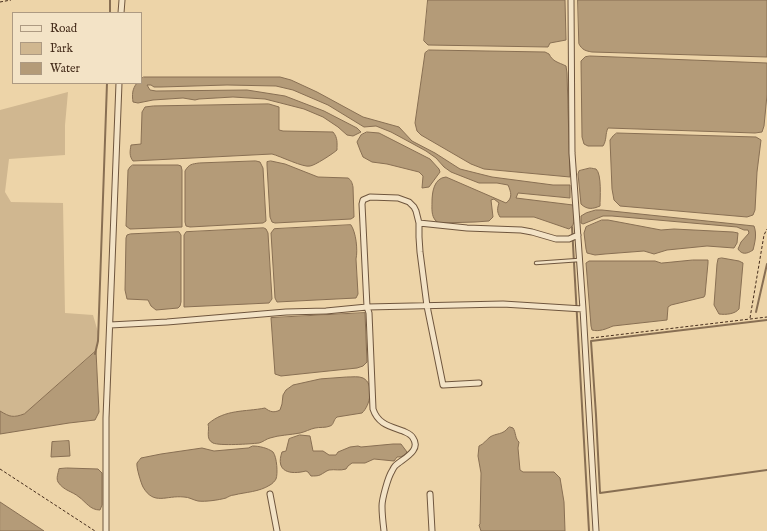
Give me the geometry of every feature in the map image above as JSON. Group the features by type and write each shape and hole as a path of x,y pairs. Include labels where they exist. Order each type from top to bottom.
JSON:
{"street":[{"path":"121,12 122,0"},
{"path":"571,0 572,153 585,338 596,531"},
{"path":"106,531 106,418 119,84"},
{"path":"384,531 382,505 390,473 395,466 408,457 415,444 414,438 409,434 384,424 379,420 373,409 363,200 370,197 398,198 409,202 414,207 419,223 420,252 427,306 443,385 480,383"},
{"path":"419,223 467,228 521,230 556,239 569,238 578,235"},
{"path":"110,324 166,322 367,307 503,304 583,309"},
{"path":"270,494 277,531"},
{"path":"430,494 432,531"}],"lane":[{"path":"536,263 580,260"}],"path":[{"path":"0,2 11,0"},
{"path":"750,319 764,234 767,229"},
{"path":"585,338 767,317"},
{"path":"0,469 95,531"}],"green space":[{"path":"68,92 65,125 65,155 9,159 5,192 11,202 63,203 65,313 93,315 98,332 96,351 24,414 17,416 6,415 0,411 0,110"}],"water":[{"path":"428,0 565,0 566,40 550,43 548,47 428,45 424,41"},
{"path":"578,0 767,0 767,57 588,51 583,49 579,44"},
{"path":"429,50 545,52 554,60 566,66 570,177 484,169 471,164 421,135 417,131 415,123 425,53"},
{"path":"585,57 767,63 767,95 762,132 608,128 603,146 588,146 584,144 582,137 581,61"},
{"path":"144,77 280,77 291,80 317,92 363,117 399,127 412,141 435,153 460,169 492,177 553,185 570,185 570,198 518,193 516,198 573,205 574,221 572,227 569,229 534,217 500,217 498,214 499,203 494,199 491,200 493,217 489,221 438,223 434,219 432,198 434,186 442,178 446,177 506,203 510,199 511,195 508,185 497,183 479,183 451,172 426,151 391,132 376,126 364,127 328,105 293,90 276,86 227,85 154,87 147,85 150,90 156,91 247,90 285,96 324,111 357,128 361,132 353,136 347,135 323,117 304,109 265,99 233,97 195,100 183,98 153,100 138,103 133,102 133,90 136,84 142,84 142,78"},
{"path":"269,104 279,107 279,130 333,132 336,138 337,150 315,164 307,166 297,164 272,154 133,161 131,157 131,145 141,144 142,112 145,107"},
{"path":"367,132 379,133 430,159 440,172 429,187 422,188 423,176 419,172 372,162 363,157 357,142 361,135"},
{"path":"617,133 756,137 761,140 757,172 755,210 753,215 747,217 620,206 614,200 612,189 610,140"},
{"path":"271,161 285,164 318,177 348,178 353,187 354,217 351,219 272,222 270,217 267,165 267,162"},
{"path":"260,162 263,168 266,221 263,223 186,226 185,171 189,166 199,163"},
{"path":"133,165 181,166 182,227 130,229 126,226 128,170"},
{"path":"590,168 596,169 600,181 600,206 595,208 586,207 581,204 578,174 579,171"},
{"path":"596,210 754,226 756,235 753,250 743,253 738,249 741,242 749,233 748,230 737,227 612,216 603,216 583,224 581,223 581,216"},
{"path":"602,220 661,230 674,229 733,232 738,233 737,243 734,248 707,246 667,250 654,254 644,251 595,255 587,253 584,233 586,227"},
{"path":"351,225 357,246 356,259 358,294 356,298 277,302 275,298 271,233 274,229"},
{"path":"264,228 268,233 272,299 269,303 184,307 184,235 186,232"},
{"path":"179,232 181,235 180,306 178,308 156,310 151,306 148,300 127,299 125,290 127,235"},
{"path":"722,258 743,263 739,309 733,313 727,314 719,314 714,305 717,264 718,259"},
{"path":"708,260 704,297 671,305 668,307 667,320 613,326 595,331 592,330 586,263 589,261 655,261 661,263"},
{"path":"365,313 367,362 363,366 357,368 281,376 275,374 271,318"},
{"path":"96,351 99,412 95,420 0,434 0,411 6,415 12,416 24,414"},
{"path":"361,377 367,381 369,385 369,400 365,410 362,413 337,417 332,425 328,427 315,428 300,433 273,437 259,443 217,444 213,443 208,437 208,424 221,416 228,413 265,408 272,412 276,412 280,410 283,395 286,390 293,385 320,379"},
{"path":"510,427 515,431 519,442 518,448 520,470 523,472 554,472 560,478 564,502 565,531 481,531 479,525 481,473 478,456 479,446 490,437 504,432"},
{"path":"300,435 310,436 313,451 323,451 329,455 336,455 338,452 350,447 393,444 401,444 407,452 403,456 397,457 394,461 374,459 365,463 352,463 346,469 329,470 319,475 311,476 306,471 295,473 282,468 280,459 282,452 286,451 289,439"},
{"path":"69,441 70,456 51,457 52,442"},
{"path":"253,446 269,449 273,452 277,466 277,473 276,479 271,485 252,492 232,495 223,499 212,501 196,501 186,497 156,498 147,493 140,479 137,463 141,458 202,448 214,451 248,448"},
{"path":"59,469 98,469 102,473 102,505 100,510 91,507 60,485 57,479"},
{"path":"0,502 44,531 0,531"}],"waterway":[{"path":"110,0 110,12"},
{"path":"95,354 98,341 107,84"},
{"path":"572,227 589,531"},
{"path":"756,312 767,264"},
{"path":"767,320 591,341 600,493 767,470"}]}
